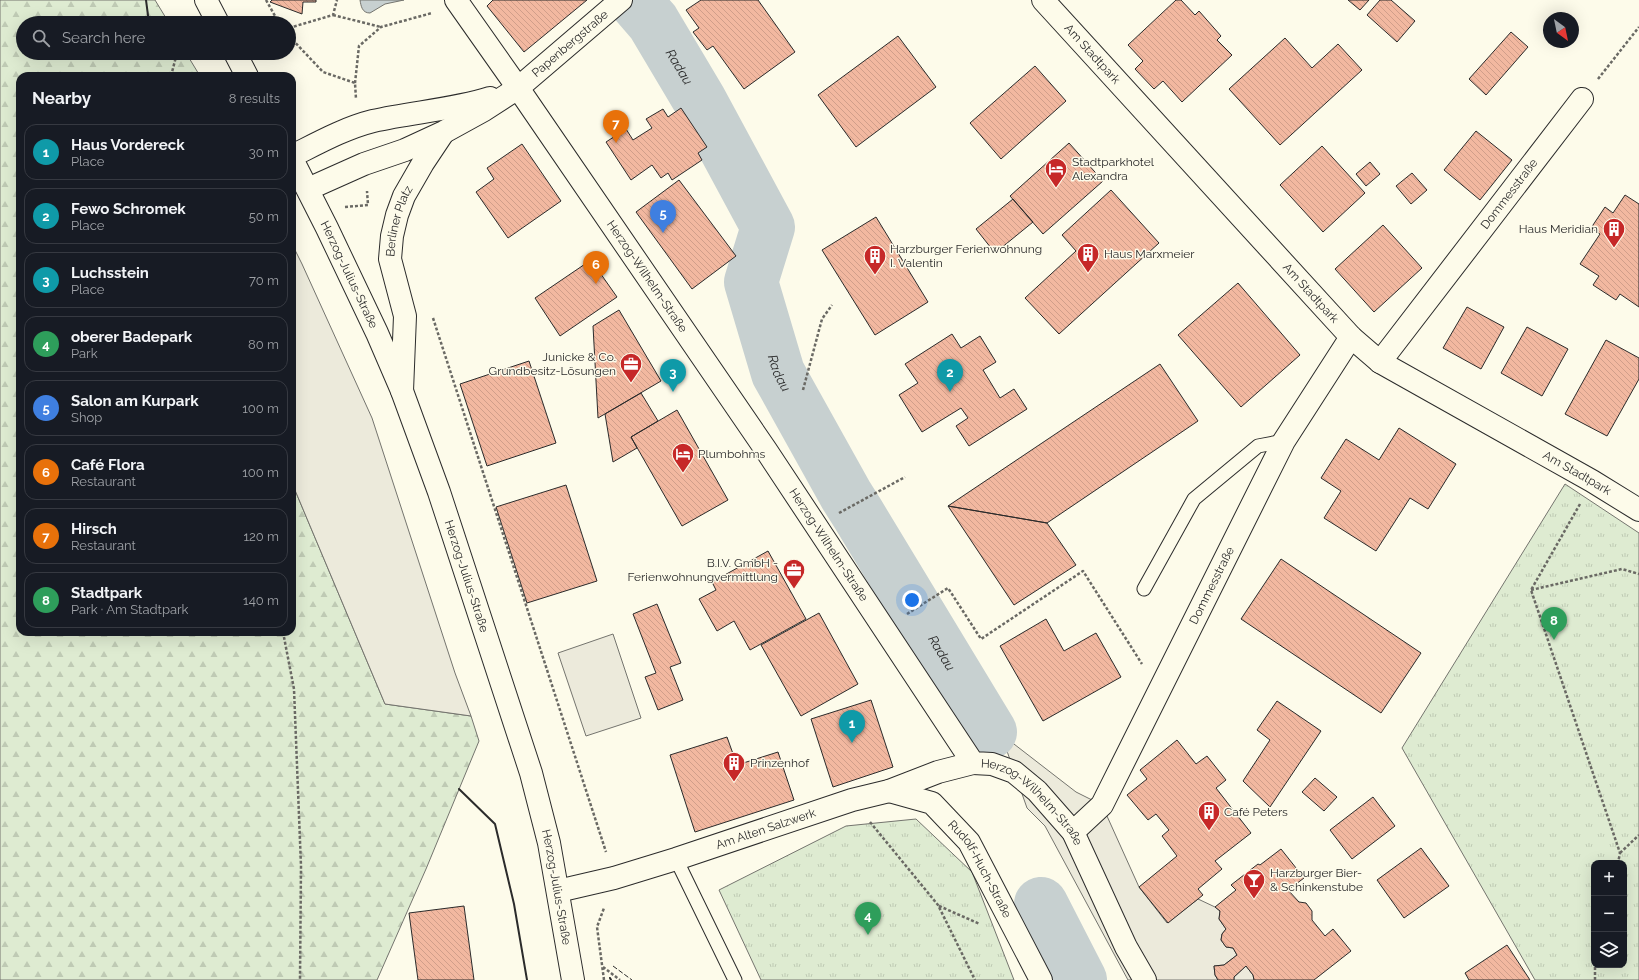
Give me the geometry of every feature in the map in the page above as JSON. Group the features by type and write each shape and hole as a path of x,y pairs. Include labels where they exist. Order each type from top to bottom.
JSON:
{"street":[{"path":"206,0 214,16"},
{"name":"Papenbergstraße","path":"518,88 621,0"},
{"name":"Am Stadtpark","path":"1043,0 1351,337 1380,362 1592,481 1639,510"},
{"path":"296,156 358,126 403,115 456,107 518,88 458,3"},
{"path":"239,60 245,72"},
{"name":"Berliner Platz","path":"308,189 350,170 405,150 444,132 484,110 518,88"},
{"name":"Herzog-Wilhelm-Straße","path":"518,88 753,428 973,763 992,764 1014,772 1037,792 1073,832 1126,947 1145,980"},
{"name":"Dommesstraße","path":"1380,362 1582,99"},
{"name":"Berliner Platz","path":"402,391 405,316 390,259 392,236 397,215 404,196 423,162 444,132"},
{"name":"Herzog-Julius-Straße","path":"296,166 377,333 402,391 459,551 531,773 549,843 573,980"},
{"name":"Dommesstraße","path":"1073,832 1102,805 1284,441 1351,337"},
{"name":"Am Alten Salzwerk","path":"558,891 614,878 676,859 852,800 889,791 938,772 973,763"},
{"name":"Rudolf-Huch-Straße","path":"889,791 932,803 969,842 1042,980"}],"lane":[{"path":"1144,589 1194,499 1258,446 1284,441"},
{"path":"676,859 735,980"}],"path":[{"path":"266,0 275,16"},
{"path":"333,15 337,0"},
{"path":"355,83 359,46 381,27 458,3"},
{"path":"296,26 333,15 381,27"},
{"path":"1582,99 1639,27"},
{"path":"171,72 175,60"},
{"path":"803,390 822,319 832,305"},
{"path":"431,311 614,878 597,927 604,980"},
{"path":"838,514 905,476"},
{"path":"1592,481 1530,590 1620,853 1619,860"},
{"path":"1530,590 1622,570 1639,574"},
{"path":"901,618 930,598 948,588 981,639 1083,571 1160,691"},
{"path":"284,636 295,697 302,866 300,980"},
{"path":"852,800 938,906 976,980"},
{"path":"1620,853 1639,835"},
{"path":"602,966 620,980"},
{"path":"1595,968 1595,980"}],"green space":[{"path":"0,0 155,0 165,16 16,16 16,60 190,60 198,72 16,72 16,636 296,636 296,493 385,704 471,716 479,741 426,869 377,980 0,980"},
{"path":"1565,484 1639,533 1639,980 1535,980 1402,748"},
{"path":"916,819 972,872 1014,980 761,980 719,890 846,826"}],"shaded area":[{"path":"360,0 404,0 385,4 370,13 367,13 361,7"},
{"path":"296,252 372,418 455,673 471,716 385,704 296,493"},
{"path":"613,634 641,718 586,736 558,653"},
{"path":"1001,734 1076,792 1102,805 1139,887 1167,923 1198,899 1220,911 1219,919 1226,929 1222,934 1221,940 1226,947 1233,948 1237,955 1224,965 1214,966 1215,975 1218,980 1128,980 1045,826 1027,808"},
{"path":"1246,966 1253,975 1254,980 1234,980 1234,977"}],"building":[{"path":"272,0 316,0 316,2 303,2 302,14 270,2"},
{"path":"493,0 587,0 524,52 487,6"},
{"path":"701,0 758,0 795,52 744,89 713,46 707,50 693,32 699,28 686,10"},
{"path":"1176,0 1181,0 1195,15 1199,11 1221,36 1217,40 1232,55 1182,102 1163,81 1154,89 1135,69 1143,61 1128,45"},
{"path":"1348,0 1369,0 1360,10"},
{"path":"1380,0 1391,0 1415,21 1397,42 1367,15"},
{"path":"1511,32 1528,47 1486,95 1469,79"},
{"path":"898,36 936,87 856,147 818,95"},
{"path":"1285,38 1312,68 1338,44 1362,70 1280,145 1229,89"},
{"path":"1035,66 1066,101 1001,159 970,123"},
{"path":"681,108 707,147 698,153 702,160 672,180 668,173 661,178 652,165 631,180 606,142 626,129 633,140 652,128 646,119 663,109 668,117"},
{"path":"1476,131 1512,160 1480,200 1444,170"},
{"name":"Stadtparkhotel Alexandra","path":"1069,143 1103,181 1043,234 1010,196"},
{"path":"522,144 561,201 508,238 476,192 494,179 487,168"},
{"path":"1322,146 1365,193 1323,232 1280,185"},
{"path":"1370,162 1380,174 1366,186 1356,174"},
{"path":"1412,173 1427,190 1411,204 1396,186"},
{"path":"679,180 736,256 692,289 636,212"},
{"name":"Haus Marxmeier","path":"1111,190 1159,243 1059,334 1025,298 1076,251 1062,235"},
{"name":"Haus Meridian","path":"1625,195 1639,204 1639,307 1620,294 1616,300 1593,285 1599,276 1580,264 1600,234 1591,228 1605,207 1613,213"},
{"path":"1013,199 1033,222 995,253 976,229"},
{"name":"Harzburger Ferienwohnung I. Valentin","path":"876,217 928,302 875,335 822,250"},
{"path":"1383,225 1422,268 1374,312 1335,269"},
{"path":"591,260 617,297 560,336 535,298"},
{"path":"1238,283 1300,355 1241,407 1178,335"},
{"path":"1467,307 1504,327 1481,369 1443,348"},
{"path":"619,310 661,381 598,418 593,326"},
{"path":"1527,327 1568,349 1542,396 1501,373"},
{"path":"952,334 961,348 980,336 996,362 983,370 1000,398 1014,389 1027,409 969,446 956,426 968,418 961,408 922,432 899,395 918,383 905,364"},
{"path":"1606,340 1639,358 1639,379 1607,436 1565,414"},
{"path":"529,361 556,443 487,466 460,384"},
{"path":"1160,364 1198,421 1047,523 948,506"},
{"path":"641,393 658,421 631,437 637,448 613,462 605,414"},
{"name":"Plumbohms","path":"677,410 728,500 682,526 631,437"},
{"path":"1399,428 1456,464 1428,509 1410,498 1376,551 1324,518 1341,491 1321,478 1346,439 1379,460"},
{"path":"566,485 597,581 527,603 496,507"},
{"path":"948,506 1047,523 1076,565 1014,605"},
{"path":"768,551 806,619 750,650 734,621 717,631 699,599 716,590 712,582"},
{"path":"1281,559 1421,653 1381,713 1241,619"},
{"path":"657,604 681,663 670,667 683,700 658,710 645,677 656,673 633,614"},
{"path":"819,613 858,684 801,716 761,645"},
{"path":"1046,619 1064,651 1096,633 1121,677 1043,721 1000,646"},
{"path":"871,700 893,767 833,787 811,719"},
{"path":"1277,701 1321,731 1270,807 1243,781 1270,740 1257,730"},
{"name":"Prinzenhof","path":"727,737 737,765 778,752 794,800 695,832 670,755"},
{"name":"Café Peters","path":"1177,740 1196,764 1207,756 1226,780 1216,788 1251,833 1215,861 1222,869 1198,889 1203,895 1168,923 1139,887 1177,856 1162,836 1169,830 1156,814 1148,820 1127,795 1147,779 1140,770"},
{"path":"1315,778 1337,797 1324,811 1302,792"},
{"path":"1373,797 1395,826 1352,859 1330,830"},
{"path":"1421,848 1449,886 1404,918 1377,880"},
{"path":"1281,849 1304,878 1288,890 1299,902 1306,903 1312,911 1312,920 1325,936 1333,929 1351,951 1314,980 1254,980 1253,975 1246,966 1234,977 1234,980 1218,980 1215,975 1214,966 1224,965 1237,955 1233,948 1226,947 1221,940 1222,934 1226,929 1219,919 1220,911 1215,907 1236,890 1231,885 1258,864 1260,865"},
{"path":"464,906 474,980 418,980 409,913"},
{"path":"1507,945 1530,980 1469,980 1465,973"}],"waterway":[{"name":"Radau","path":"634,0 653,22 700,101 768,227 751,282 778,373 846,495 990,732"},
{"name":"Radau","path":"1041,904 1080,980"}],"fence":[{"path":"613,966 632,980"}],"wall":[{"path":"146,0 148,16"},
{"path":"459,789 495,824 514,904 527,980"}],"place":[{"name":"Hirsch","path":"616,143"},
{"name":"Stadtparkhotel Alexandra","path":"1056,188"},
{"name":"Salon am Kurpark","path":"663,233"},
{"name":"Haus Meridian","path":"1614,248"},
{"name":"Haus Marxmeier","path":"1088,274"},
{"name":"Harzburger Ferienwohnung I. Valentin","path":"875,276"},
{"name":"Café Flora","path":"596,284"},
{"name":"Junicke & Co. Grundbesitz-Lösungen","path":"631,384"},
{"name":"Luchsstein","path":"673,392"},
{"name":"Fewo Schromek","path":"950,392"},
{"name":"Plumbohms","path":"683,474"},
{"name":"B.I.V. GmbH - Ferienwohnungvermittlung","path":"794,590"},
{"name":"Stadtpark","path":"1554,640"},
{"name":"Haus Vordereck","path":"852,743"},
{"name":"Prinzenhof","path":"734,782"},
{"name":"Café Peters","path":"1209,832"},
{"name":"Harzburger Bier- & Schinkenstube","path":"1254,900"},
{"name":"oberer Badepark","path":"868,935"}]}
